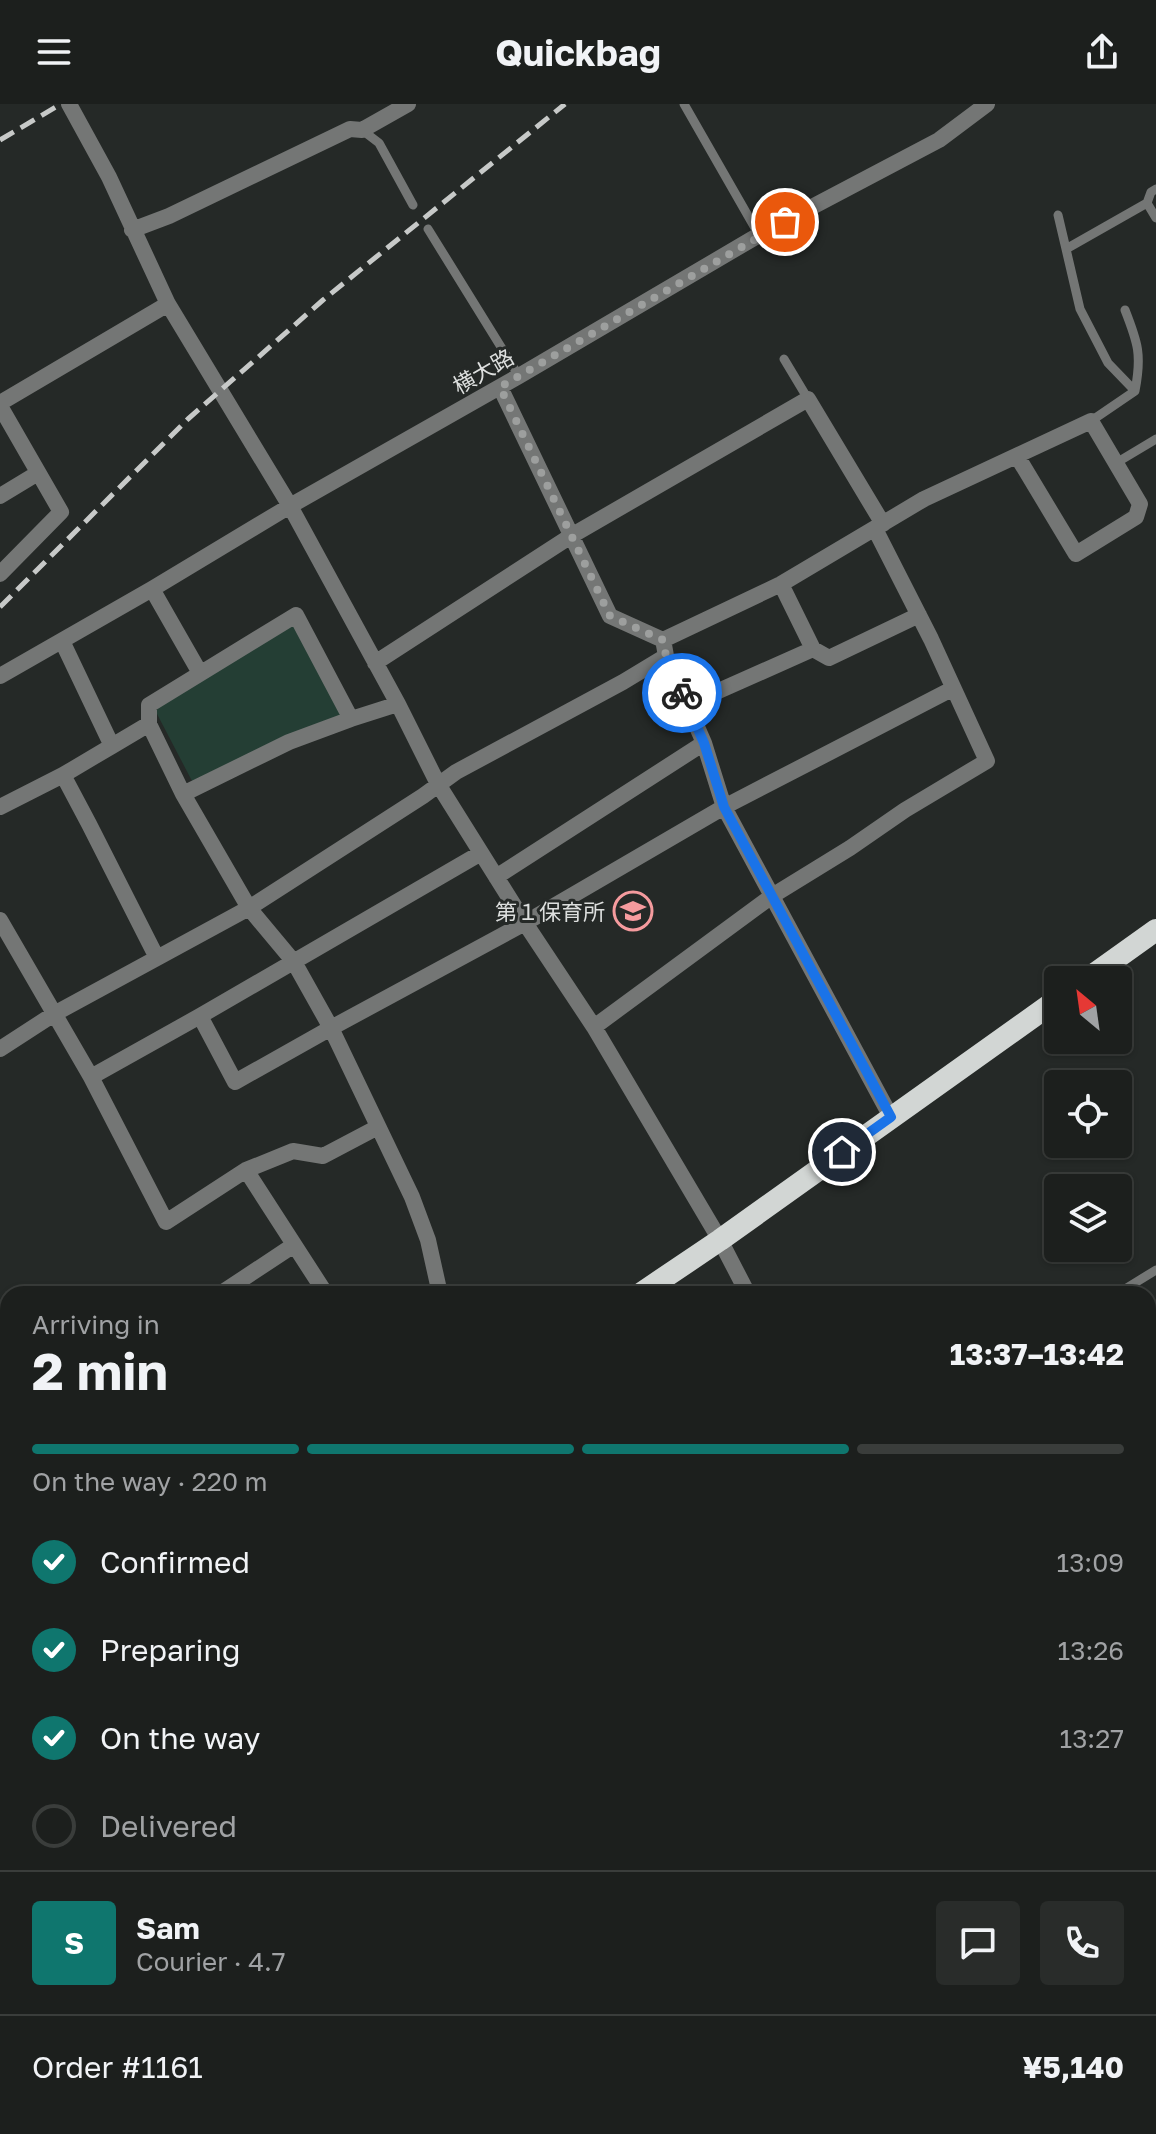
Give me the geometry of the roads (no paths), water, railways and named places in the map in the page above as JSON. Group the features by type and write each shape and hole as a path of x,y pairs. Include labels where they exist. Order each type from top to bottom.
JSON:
{"highway":[{"path":"1106,966 1156,930"},
{"path":"652,1286 1044,1009"}],"street":[{"path":"69,104 109,177 168,304 290,506 438,784 594,1027 744,1286"},
{"path":"132,230 169,216 350,129 362,130 408,104"},
{"name":"横大路","path":"0,676 759,235 939,140 977,107"},
{"path":"0,574 61,512 0,404 168,304"},
{"path":"500,387 610,616 665,648 704,743 724,807 891,1117"},
{"path":"375,663 571,536 808,399 879,527 987,761 772,896 594,1027"},
{"path":"0,1049 54,1014 156,956 249,908 456,772 623,682 665,648 924,499 1091,421 1140,504 1136,517 1076,554 1017,456"},
{"path":"0,496 38,473"},
{"path":"781,584 813,649 829,658 919,615"},
{"path":"152,589 200,673"},
{"path":"351,719 296,615 149,705 149,724 183,794 249,908 294,962 331,1028 412,1197 428,1240 438,1286"},
{"path":"62,641 112,746"},
{"path":"687,705 813,649"},
{"path":"200,1016 235,1082 525,923 724,807 952,689"},
{"path":"183,794 289,742 398,704"},
{"path":"0,807 63,775 149,724"},
{"path":"496,877 704,743"},
{"path":"63,775 156,956"},
{"path":"91,1077 481,853"},
{"path":"0,920 91,1077 166,1222 246,1170 293,1151 323,1156 378,1127"},
{"path":"246,1170 321,1286"},
{"path":"232,1286 294,1245"}],"lane":[{"path":"684,104 759,235"},
{"path":"362,130 379,143 413,205"},
{"path":"1066,249 1147,203 1151,192 1156,189"},
{"path":"1147,203 1156,218"},
{"path":"1058,215 1080,309 1108,363 1135,391"},
{"path":"428,229 519,376"},
{"path":"1091,421 1135,391 1139,370 1137,341 1125,310"},
{"path":"784,359 808,399"},
{"path":"1116,463 1156,439"},
{"path":"1130,1286 1156,1270"}],"railway":[{"path":"0,140 61,104"},
{"path":"0,607 188,419 323,300 565,104"}],"place":[{"name":"第１保育所","path":"633,911"}]}
